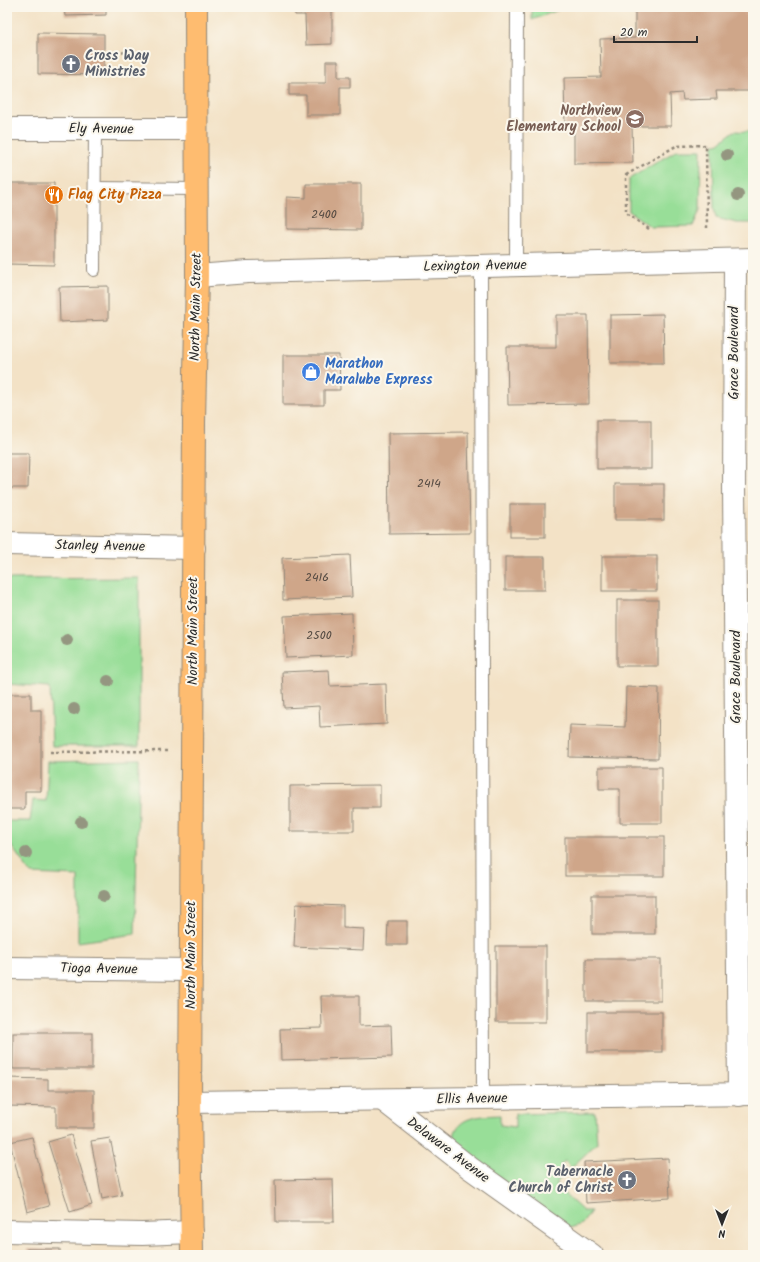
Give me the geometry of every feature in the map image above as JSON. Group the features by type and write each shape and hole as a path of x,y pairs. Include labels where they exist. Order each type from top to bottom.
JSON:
{"main road":[{"name":"North Main Street","path":"192,1255 190,1102 194,422 197,276 196,7"}],"street":[{"name":"Ely Avenue","path":"7,129 196,129"},
{"name":"Lexington Avenue","path":"197,276 256,271 744,260"},
{"name":"Grace Boulevard","path":"744,260 734,486 746,1094"},
{"name":"Stanley Avenue","path":"7,544 194,548"},
{"name":"Tioga Avenue","path":"7,968 191,970"},
{"name":"Ellis Avenue","path":"190,1102 482,1099 746,1094"},
{"name":"Delaware Avenue","path":"383,1100 470,1168 592,1255"},
{"path":"7,1231 142,1234 192,1232"}],"lane":[{"path":"516,7 516,265"},
{"path":"94,270 95,129"},
{"path":"94,188 196,189"},
{"path":"481,266 482,1099"}],"path":[{"path":"104,53 147,52"},
{"path":"649,229 626,213 626,175 676,146 706,145 707,228"},
{"path":"50,752 192,751"}],"green space":[{"path":"532,7 566,7 532,20"},
{"path":"734,131 753,132 753,223 737,223 716,218 714,207 713,145 719,143"},
{"path":"677,150 701,150 700,210 693,226 651,227 629,211 629,179"},
{"path":"139,578 139,746 52,746 50,687 7,684 7,579"},
{"path":"139,759 135,934 78,942 78,876 31,874 7,840 7,821 30,821 33,800 46,801 48,761"},
{"path":"595,1112 597,1143 571,1168 565,1161 560,1165 567,1171 557,1182 558,1188 583,1211 591,1211 582,1224 570,1228 456,1150 454,1138 456,1130 465,1121 471,1118 500,1115 500,1125 515,1127 515,1114"}],"building":[{"path":"64,7 106,7 106,15 65,16"},
{"path":"294,7 332,7 332,44 306,45 305,15 295,15"},
{"path":"635,7 753,7 753,91 716,91 717,99 683,100 682,93 670,94 671,126 632,126 633,163 574,164 574,126 565,126 564,78 601,77 600,39 635,38"},
{"name":"Cross Way Ministries","path":"38,33 104,34 104,75 38,74"},
{"path":"326,61 338,61 338,77 350,77 350,87 340,87 340,115 306,115 306,95 289,95 289,83 326,83"},
{"path":"7,183 54,183 54,265 7,264"},
{"path":"306,184 361,184 361,230 287,229 287,197 306,198"},
{"path":"108,286 108,320 60,322 59,287"},
{"path":"663,314 664,363 610,363 610,315"},
{"path":"556,315 588,315 589,404 508,405 507,347 556,347"},
{"name":"Marathon Maralube Express","path":"283,355 339,355 340,390 324,390 324,405 283,405"},
{"path":"597,420 651,420 651,469 597,469"},
{"path":"468,432 470,533 389,534 388,433"},
{"path":"7,453 29,453 28,488 7,488"},
{"path":"615,484 664,484 664,520 615,520"},
{"path":"510,504 545,504 545,537 510,537"},
{"path":"350,555 352,597 283,600 282,558"},
{"path":"602,556 657,556 657,591 602,591"},
{"path":"505,557 545,557 545,590 505,590"},
{"path":"617,600 658,600 658,666 617,666"},
{"path":"352,613 353,655 286,658 284,616"},
{"path":"329,670 330,686 386,684 387,724 320,727 319,706 284,708 282,672"},
{"path":"626,687 659,688 658,759 569,757 570,725 625,727"},
{"path":"7,694 31,694 31,710 41,710 41,791 25,791 25,809 7,809"},
{"path":"599,767 662,767 662,823 620,823 620,789 599,789"},
{"path":"380,785 380,808 354,808 354,831 290,831 290,786"},
{"path":"565,837 664,837 664,876 565,876"},
{"path":"592,895 655,895 655,934 592,934"},
{"path":"296,904 343,906 343,928 364,929 363,950 294,947"},
{"path":"388,921 407,921 407,945 387,945"},
{"path":"496,946 546,946 546,1022 496,1022"},
{"path":"586,959 661,959 661,1001 586,1001"},
{"path":"321,996 359,996 359,1026 391,1025 392,1057 281,1060 280,1029 322,1028"},
{"path":"588,1012 662,1012 662,1052 588,1052"},
{"path":"13,1033 92,1033 92,1069 13,1069"},
{"path":"7,1078 48,1079 48,1090 94,1090 94,1128 56,1128 56,1107 7,1106"},
{"path":"71,1135 92,1205 70,1212 48,1142"},
{"path":"32,1137 49,1206 27,1212 10,1142"},
{"path":"110,1138 122,1195 102,1199 91,1141"},
{"name":"Tabernacle Church of Christ","path":"668,1158 670,1198 586,1203 584,1162"},
{"path":"333,1179 334,1222 276,1222 275,1180"},
{"path":"27,1249 60,1249 60,1255 27,1255"}],"place":[{"name":"Cross Way Ministries","path":"71,64"},
{"name":"Northview Elementary School","path":"635,119"},
{"name":"Flag City Pizza","path":"54,195"},
{"name":"Marathon Maralube Express","path":"311,372"},
{"name":"Tabernacle Church of Christ","path":"627,1180"}]}
